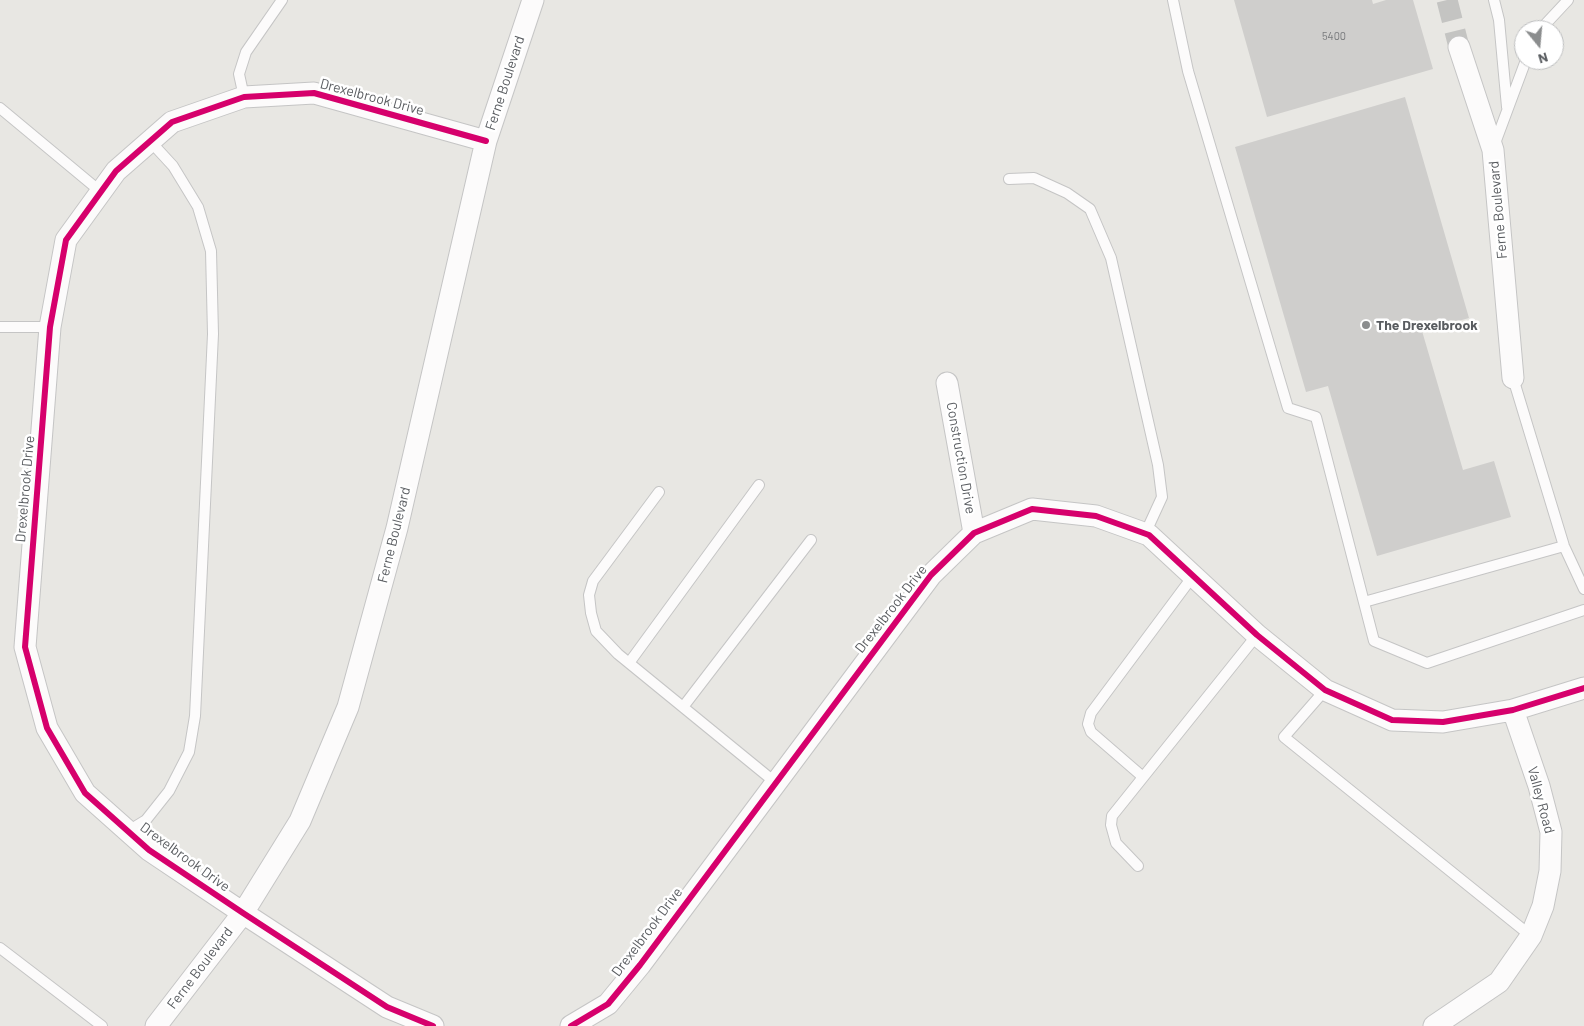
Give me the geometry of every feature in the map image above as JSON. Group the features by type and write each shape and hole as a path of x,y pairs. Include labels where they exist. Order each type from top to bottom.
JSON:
{"street":[{"name":"Ferne Boulevard","path":"156,1026 243,912 300,821 348,707 397,528 486,141 533,0"},
{"name":"Ferne Boulevard","path":"1459,48 1493,150 1512,378"},
{"name":"Drexelbrook Drive","path":"425,1025 387,1007 149,850 85,793 48,728 25,647 50,327 66,240 116,171 172,122 244,97 314,93 486,141"},
{"name":"Construction Drive","path":"947,383 974,533"},
{"name":"Drexelbrook Drive","path":"571,1026 608,1004 931,576 974,533 1032,509 1096,516 1150,535 1257,635 1326,690 1392,720 1443,722 1513,710 1584,688"},
{"name":"Valley Road","path":"1434,1026 1499,982 1531,936 1543,906 1550,871 1551,832 1539,786 1513,710"}],"lane":[{"path":"244,97 239,74 246,52 282,0"},
{"path":"1173,0 1188,71 1288,408 1316,417 1374,641 1427,663 1584,610"},
{"path":"1494,0 1499,20 1507,107"},
{"path":"1549,20 1568,0"},
{"path":"1493,150 1522,70"},
{"path":"0,108 101,192"},
{"path":"128,830 146,820 169,792 189,752 195,716 213,334 211,251 198,207 173,166 150,141"},
{"path":"1008,179 1034,178 1067,193 1090,209 1111,258 1158,465 1162,497 1145,534"},
{"path":"0,327 50,327"},
{"path":"1512,378 1564,546 1584,589"},
{"path":"629,663 759,485"},
{"path":"658,492 593,582 589,594 590,613 596,631 629,663 776,783"},
{"path":"683,707 812,540"},
{"path":"1364,602 1564,546"},
{"path":"1143,777 1091,732 1088,724 1091,713 1193,576"},
{"path":"1138,866 1116,843 1111,825 1112,816 1257,635"},
{"path":"1326,690 1284,737 1531,936"},
{"path":"0,948 102,1026"}],"building":[{"path":"1234,0 1372,0 1373,4 1386,0 1413,0 1433,69 1267,117"},
{"name":"The Drexelbrook","path":"1405,97 1469,318 1422,331 1463,470 1494,461 1511,517 1377,556 1328,386 1306,392 1235,147"}],"tunnel":[{"path":"1447,0 1459,47"}],"cycle path":[{"path":"433,1026 387,1007 243,913 149,850 85,793 47,728 25,647 50,327 66,240 116,171 172,122 244,97 314,93 486,141"},
{"path":"571,1026 608,1004 640,965 931,575 974,533 1032,509 1096,516 1149,535 1257,635 1325,690 1392,720 1443,722 1513,710 1584,688"}],"place":[{"name":"The Drexelbrook","path":"1366,325"}]}
